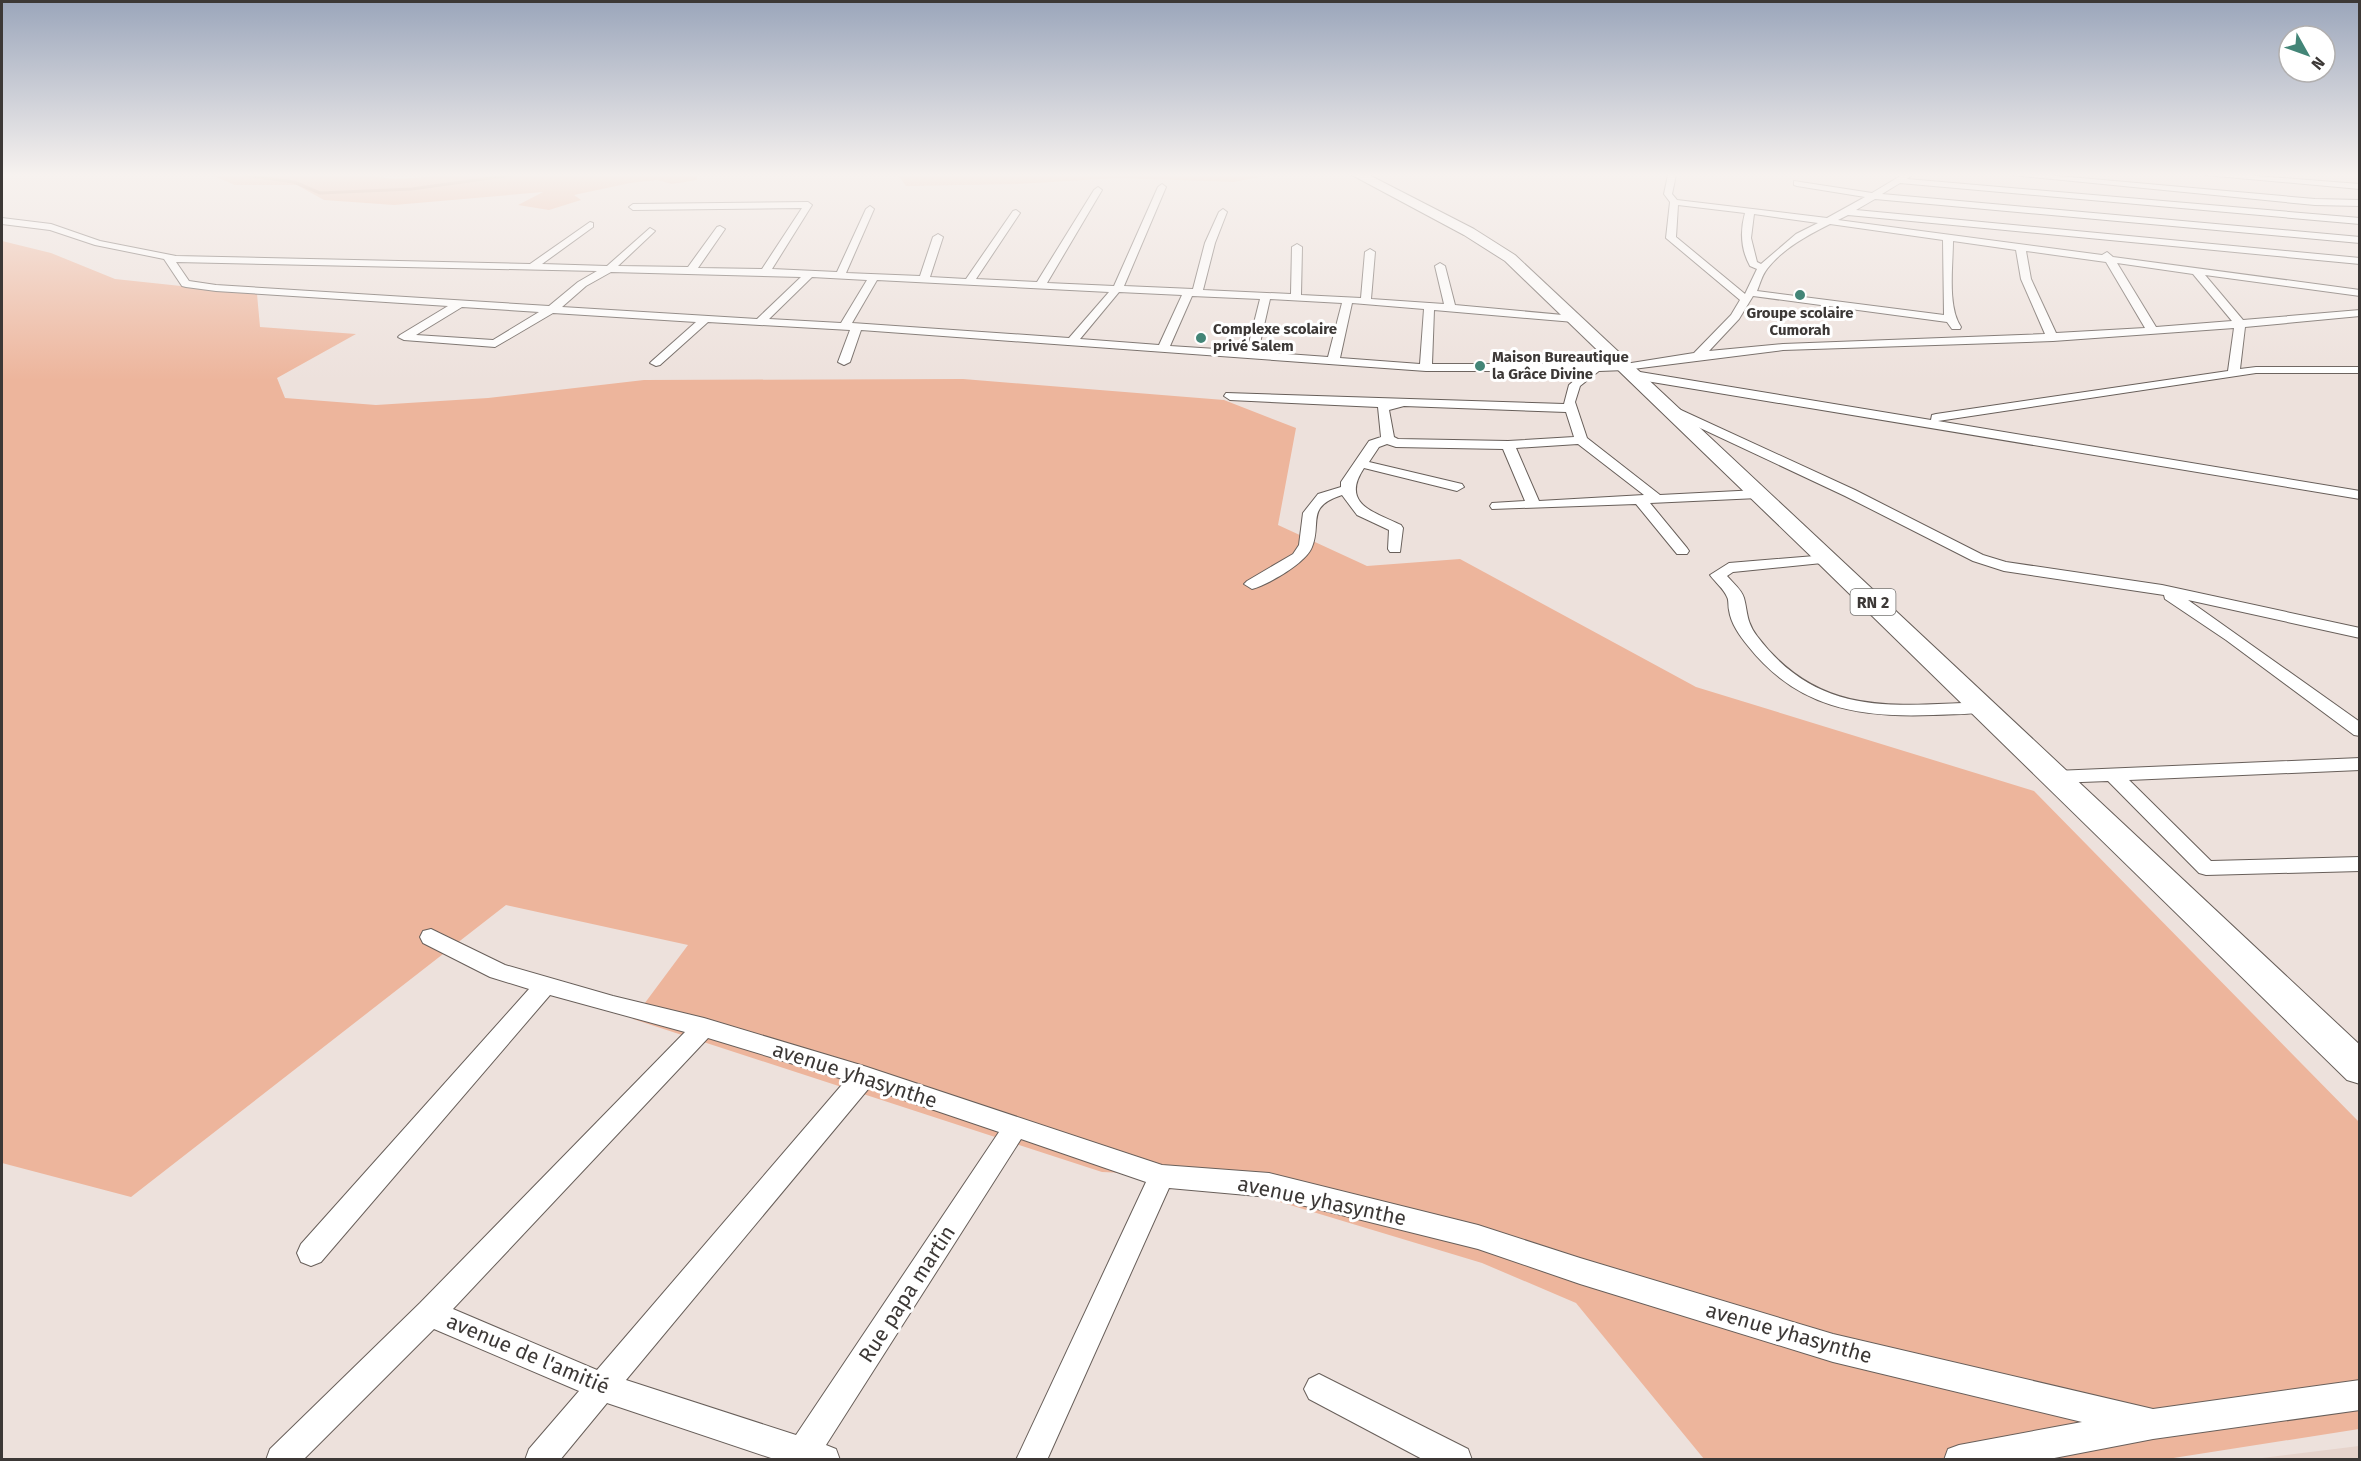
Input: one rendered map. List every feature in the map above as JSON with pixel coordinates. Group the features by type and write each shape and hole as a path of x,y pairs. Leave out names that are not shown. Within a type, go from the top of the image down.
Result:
{"highway":[{"name":"RN 2","path":"1486,243 1527,274 1669,408 2360,1068"}],"street":[{"path":"99,243 168,258 765,272 1366,301 1574,319"},
{"path":"533,266 565,243"},
{"path":"462,302 404,337 492,344 553,308 582,284 610,268 637,243"},
{"path":"691,270 710,243"},
{"path":"765,272 783,243"},
{"path":"840,276 855,243"},
{"path":"924,280 936,243"},
{"path":"969,282 995,243"},
{"path":"1040,286 1066,243"},
{"path":"1074,342 1117,290 1137,243"},
{"path":"1164,348 1192,293 1210,243"},
{"path":"1678,243 1748,297 1950,319"},
{"path":"1748,243 1753,264 1762,268"},
{"path":"1698,356 1735,317 1762,268 1791,243"},
{"path":"1948,243 1950,319 1969,340"},
{"path":"1985,243 2360,293"},
{"path":"2102,243 2109,260 2152,330"},
{"path":"2171,243 2160,250 2172,269"},
{"path":"2173,243 2360,261"},
{"path":"2307,243 2318,257"},
{"path":"1296,297 1297,247"},
{"path":"2020,248 2026,279 2053,338"},
{"path":"1366,301 1370,252"},
{"path":"168,258 186,284 216,288 761,321 1426,368 1629,371 2360,495"},
{"path":"1440,266 1450,307"},
{"path":"2198,273 2240,324 2234,372"},
{"path":"761,321 809,275"},
{"path":"844,362 850,327 873,279"},
{"path":"1252,354 1266,296"},
{"path":"1334,362 1348,300"},
{"path":"1426,368 1429,305"},
{"path":"1629,371 1698,356 1783,347 1845,347 2053,338 2360,313"},
{"path":"656,363 705,319"},
{"path":"1594,369 1575,385 1570,394 1569,408 1581,440 1658,500"},
{"path":"1913,420 2234,372 2273,369 2360,370"},
{"path":"1230,396 1391,404 1404,402 1569,408"},
{"path":"1388,439 1383,409 1391,404"},
{"path":"1669,408 1850,493 1978,558 2004,566 2162,590 2360,633"},
{"path":"1395,549 1396,528 1362,512 1348,494 1348,482 1374,444 1388,439 1405,444 1508,445 1581,440"},
{"path":"1508,445 1534,505"},
{"path":"1362,464 1457,487"},
{"path":"1252,584 1299,557 1306,545 1308,516 1323,497 1348,489"},
{"path":"1497,506 1758,494"},
{"path":"1641,501 1682,551"},
{"path":"1827,559 1729,568 1718,575 1736,597 1735,609 1748,637 1770,663 1815,696 1843,706 1876,711 1982,707"},
{"path":"2162,590 2232,637 2360,731"},
{"path":"2055,777 2360,764"},
{"path":"2111,773 2206,868 2360,864"},
{"name":"avenue yhasynthe","path":"431,938 498,970 613,1005 704,1027 864,1076 1162,1176 1269,1185 1478,1237 1580,1271 1833,1348 2153,1424"},
{"path":"311,1253 546,985"},
{"path":"430,1313 704,1027"},
{"path":"540,1460 864,1076"},
{"name":"Rue papa martin","path":"809,1457 1015,1128"},
{"path":"1032,1460 1162,1176"},
{"name":"avenue de l'amitié","path":"281,1460 430,1313 603,1387 809,1457"},
{"path":"1319,1389 1458,1460"},
{"path":"1959,1460 2153,1424 2360,1395"}],"shaded area":[{"path":"2,243 11,243 51,253 115,279 257,294 260,327 356,334 277,378 285,398 376,405 488,398 644,380 963,379 1224,400 1296,428 1278,525 1367,566 1460,559 1696,687 2034,791 2359,1122 2359,1429 2167,1459 1704,1459 1576,1303 1482,1263 1194,1176 1102,1172 633,1019 688,945 506,905 131,1197 2,1163"},
{"path":"2359,1446 2359,1459 2254,1459"}],"place":[{"name":"Groupe scolaire Cumorah","path":"1800,295"},
{"name":"Complexe scolaire privé Salem","path":"1201,338"},
{"name":"Maison Bureautique la Grâce Divine","path":"1480,366"}]}
